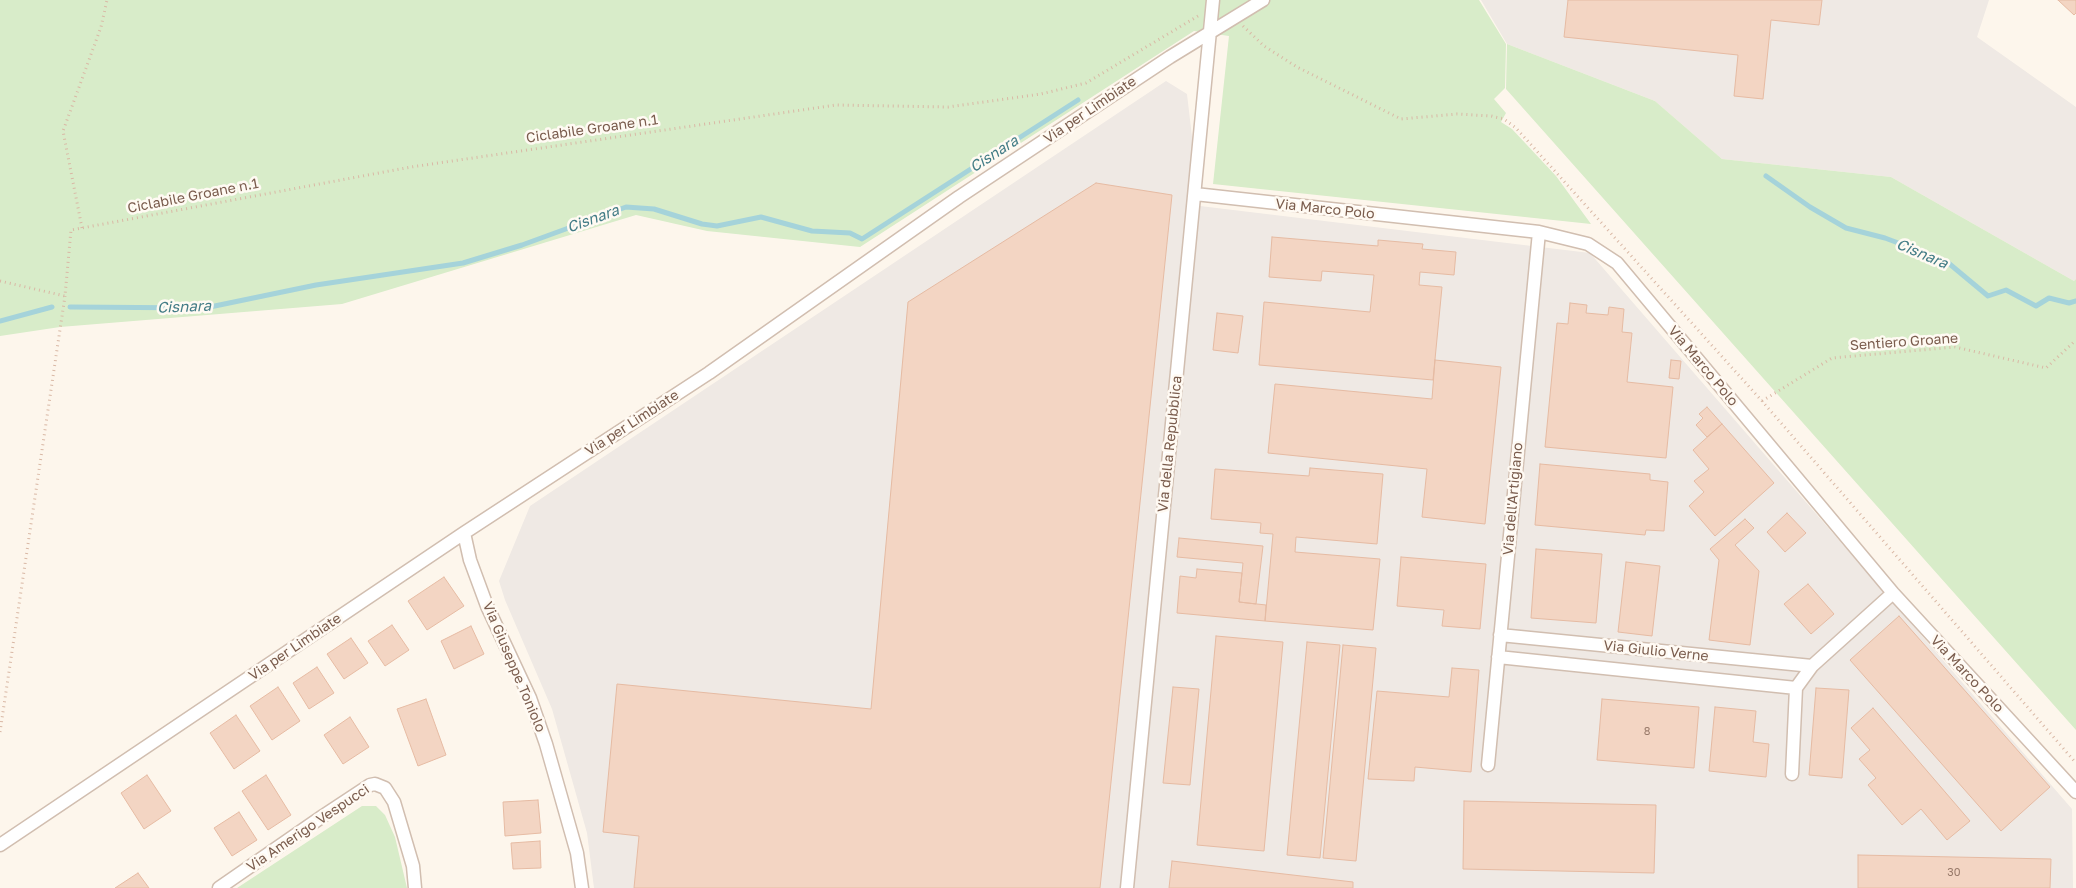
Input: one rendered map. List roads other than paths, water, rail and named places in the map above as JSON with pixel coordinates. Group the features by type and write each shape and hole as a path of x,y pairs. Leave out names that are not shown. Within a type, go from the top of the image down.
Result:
{"street":[{"name":"Via per Limbiate","path":"0,845 464,533 710,372 959,197 1170,57 1263,0"},
{"name":"Via della Repubblica","path":"1127,888 1213,4"},
{"name":"Via Marco Polo","path":"1195,194 1539,232 1588,244 1617,263 1892,593 2076,792"},
{"name":"Via dell'Artigiano","path":"1488,765 1539,232"},
{"name":"Via Giuseppe Toniolo","path":"464,533 470,560 481,589 530,698 546,744 578,853 582,888"},
{"path":"1792,774 1796,688 1812,666 1892,593"},
{"name":"Via Giulio Verne","path":"1500,636 1812,666"},
{"name":"Via Giulio Verne","path":"1498,657 1796,688"},
{"name":"Via Amerigo Vespucci","path":"219,888 370,785 375,784 385,788 394,802 413,866 415,888"}],"waterway":[{"name":"Cisnara","path":"70,307 205,308 316,285 463,263 522,245 626,207 654,209 702,224 717,226 761,217 812,231 850,233 862,239 1078,100"},
{"name":"Cisnara","path":"1766,176 1810,207 1846,228 1885,238 1946,261 1988,296 2006,290 2036,306 2049,298 2069,303 2076,301"},
{"name":"Cisnara","path":"0,321 52,307"}]}
